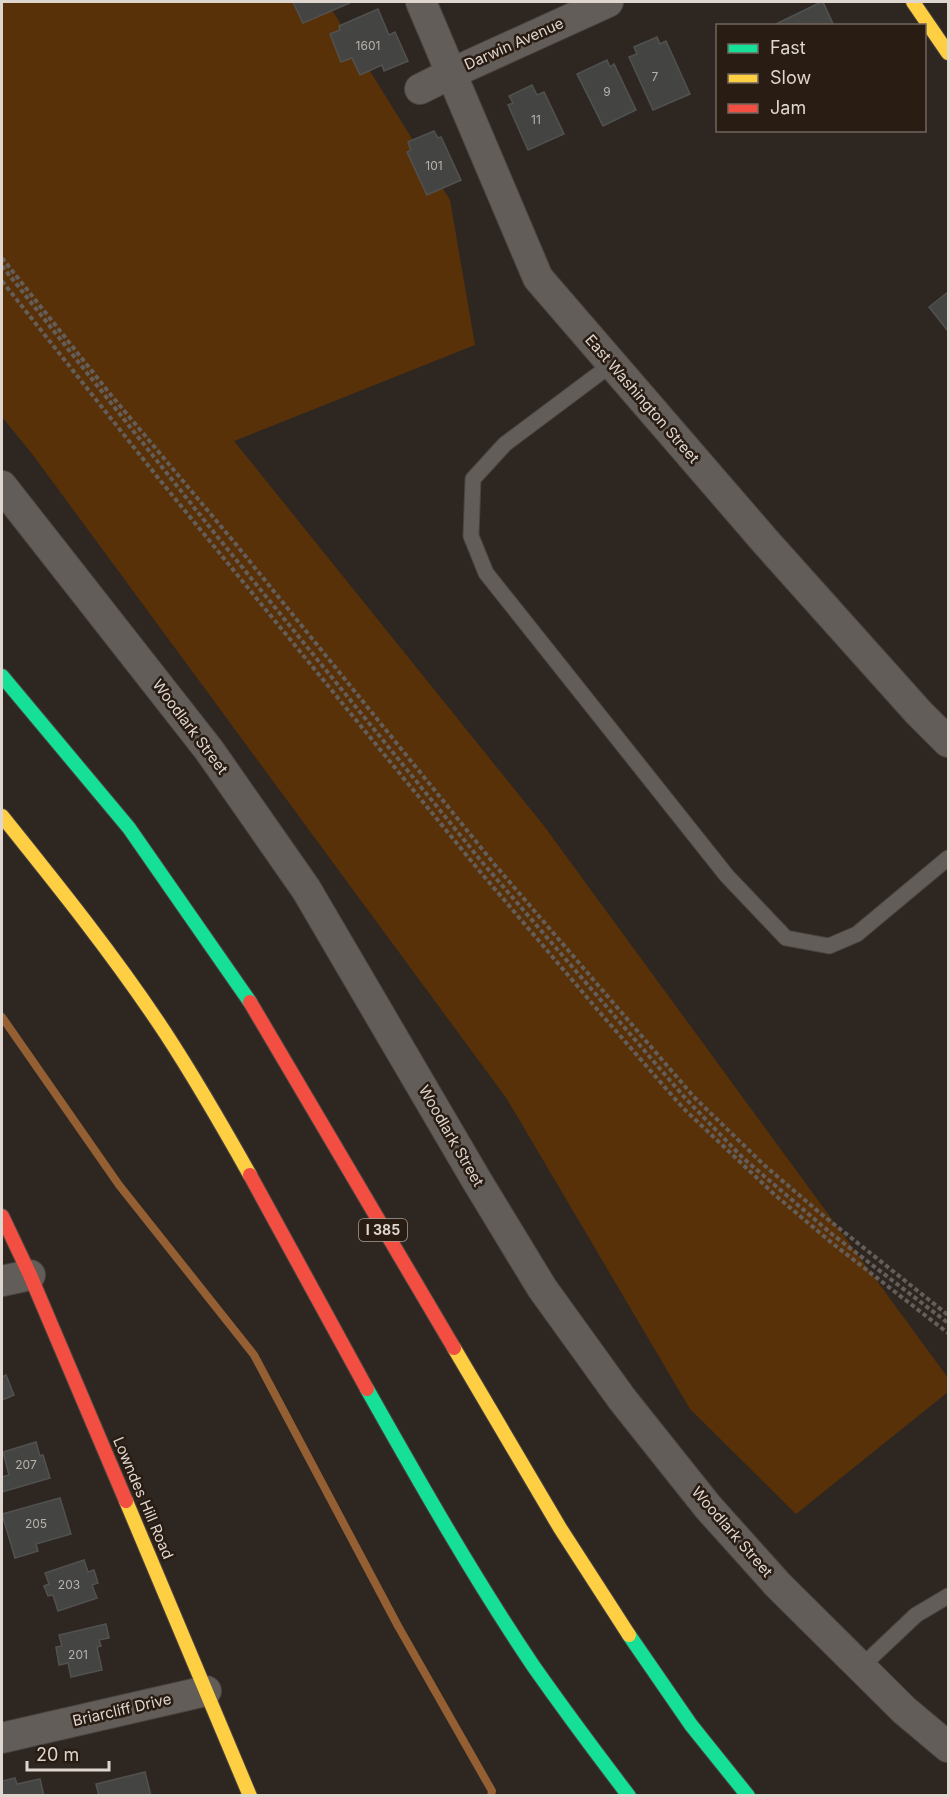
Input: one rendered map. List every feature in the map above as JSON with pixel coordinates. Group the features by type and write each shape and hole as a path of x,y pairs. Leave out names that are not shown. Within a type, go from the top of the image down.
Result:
{"main road":[{"path":"914,2 948,53"},
{"name":"I 385","path":"2,676 129,828 250,1002 560,1528 636,1647 692,1725 748,1796"},
{"path":"2,816 74,905 185,1064 236,1151 412,1469 471,1568 534,1666 629,1796"},
{"name":"Lowndes Hill Road","path":"2,1216 30,1275 250,1796"}],"street":[{"name":"East Washington Street","path":"421,2 538,278 765,541 919,713 948,742"},
{"name":"Darwin Avenue","path":"420,89 609,2"},
{"name":"Woodlark Street","path":"2,486 209,750 306,889 542,1288 622,1399 708,1507 762,1567 904,1710 948,1747"},
{"path":"2,1281 30,1275"},
{"name":"Briarcliff Drive","path":"2,1738 207,1691"}],"lane":[{"path":"612,364 505,444 473,479 471,536 486,573 726,876 786,938 829,946 857,934 948,858"},
{"path":"861,1667 916,1615 948,1596"}],"path":[{"path":"2,258 502,874 687,1090 764,1165 820,1213 948,1315"},
{"path":"2,266 223,544 474,853 686,1099 743,1158 833,1235 948,1323"},
{"path":"2,281 195,524 477,868 683,1108 783,1202 948,1333"}],"shaded area":[{"path":"2,2 327,2 450,200 475,345 234,441 544,826 948,1378 948,1392 796,1514 690,1409 507,1099 33,455 2,417"}],"building":[{"path":"293,2 352,2 303,23"},
{"path":"823,2 833,24 776,24"},
{"path":"378,9 389,35 395,32 408,61 384,71 382,65 360,75 352,58 341,62 330,34 340,30 339,26"},
{"path":"657,37 660,44 666,41 690,94 653,110 629,57 637,54 634,47"},
{"path":"607,60 610,67 614,64 636,110 603,126 577,74"},
{"path":"532,85 537,95 544,92 564,134 528,150 508,105 513,103 509,96"},
{"path":"434,131 438,138 441,137 461,180 427,195 407,152 411,150 408,142"},
{"path":"948,292 948,331 929,307"},
{"path":"6,1375 14,1395 2,1400 2,1377"},
{"path":"36,1442 40,1456 43,1455 50,1478 2,1492 2,1477 9,1475 3,1452"},
{"path":"60,1498 71,1534 36,1544 38,1551 15,1558 2,1514"},
{"path":"84,1560 88,1572 94,1570 98,1583 92,1585 97,1598 58,1611 53,1595 48,1596 44,1586 49,1584 45,1573"},
{"path":"106,1624 109,1638 99,1640 101,1646 97,1647 102,1670 71,1677 68,1663 59,1665 56,1647 62,1646 59,1635"},
{"path":"145,1772 151,1796 99,1796 96,1784"},
{"path":"15,1778 17,1784 40,1779 44,1796 2,1796 2,1781"}],"waterway":[{"path":"2,1017 119,1185 254,1355 398,1626 492,1791 491,1796"}],"traffic: fast":[{"path":"2,676 129,828 250,1002"},
{"path":"367,1389 490,1599 557,1700 629,1796"},
{"path":"629,1635 691,1725 748,1796"}],"traffic: slow":[{"path":"913,2 948,53"},
{"path":"2,816 87,923 147,1006 199,1086 250,1175"},
{"path":"454,1348 560,1528 629,1635"},
{"path":"126,1501 250,1796"}],"traffic: jam":[{"path":"250,1002 454,1348"},
{"path":"250,1175 367,1389"},
{"path":"2,1216 30,1275 126,1501"}]}
